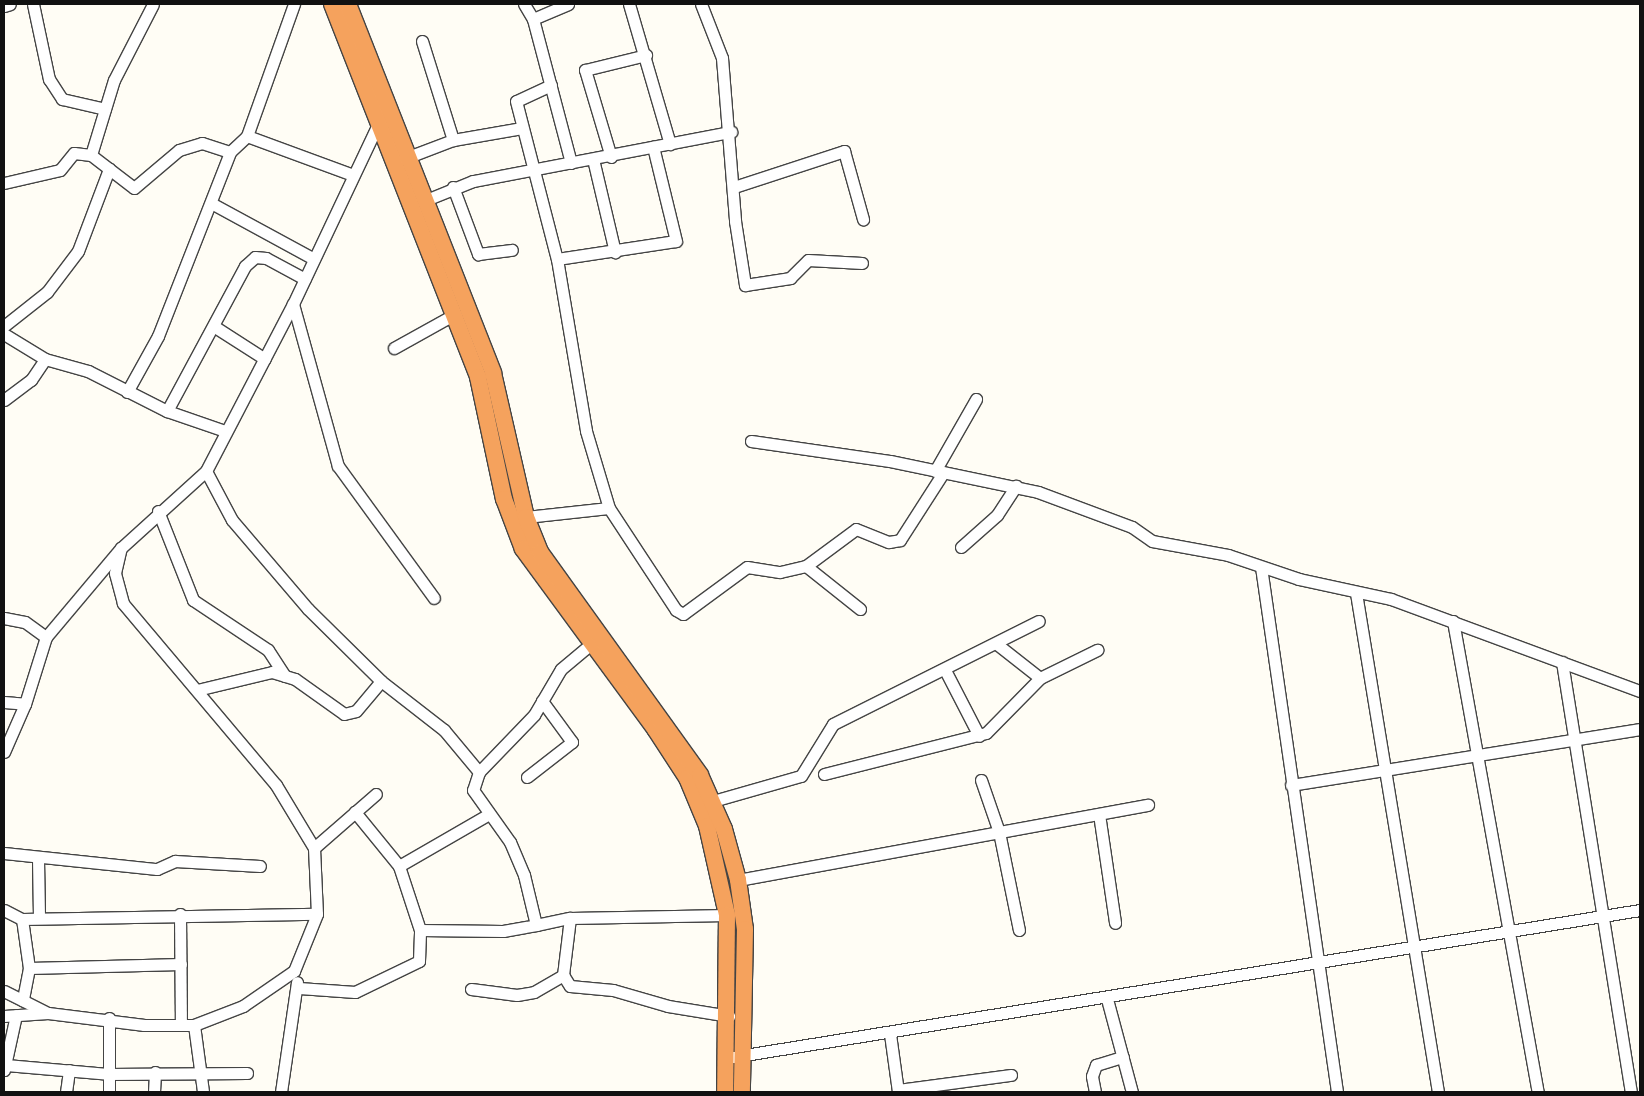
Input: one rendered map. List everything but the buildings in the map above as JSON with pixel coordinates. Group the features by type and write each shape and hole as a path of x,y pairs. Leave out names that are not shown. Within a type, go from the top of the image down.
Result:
{"highway":[{"path":"332,4 378,124 426,200 494,373 526,517 562,587 713,801 738,880 746,970 742,1092"},
{"path":"348,4 400,159 478,377 504,499 524,549 591,644 660,726 698,801 715,854 727,915 729,1016 725,1092"}],"street":[{"path":"4,6 10,4"},
{"path":"33,4 49,79 62,99 105,109"},
{"path":"91,155 105,109 128,48 153,4"},
{"path":"127,392 158,336 230,152 247,136 294,4"},
{"path":"524,4 533,19 571,163"},
{"path":"533,19 568,4"},
{"path":"629,4 646,55 670,144"},
{"path":"701,4 722,58 745,285 790,278 808,260 862,263"},
{"path":"422,41 454,140"},
{"path":"611,157 585,70 646,55"},
{"path":"551,85 516,101 557,259 586,431 609,508 683,614 747,567 780,572 806,566 856,528 889,542 900,540 939,472 976,399"},
{"path":"4,752 26,704 46,637 121,548 158,511 206,471 225,431 293,304 378,124"},
{"path":"400,159 454,140 522,128"},
{"path":"426,200 454,187 731,132"},
{"path":"247,136 353,175"},
{"path":"4,183 60,170 74,153 91,155 134,188 179,150 202,143 230,152"},
{"path":"557,259 615,252 676,241 653,146"},
{"path":"734,187 844,151 863,219"},
{"path":"593,159 615,252"},
{"path":"4,326 47,292 78,251 109,169"},
{"path":"454,187 478,254 512,250"},
{"path":"211,203 314,258"},
{"path":"167,411 215,326 228,294 255,257 305,279"},
{"path":"293,304 338,466 434,598"},
{"path":"394,348 455,314"},
{"path":"215,326 265,359"},
{"path":"4,334 46,359 88,371 167,411 225,431"},
{"path":"4,400 32,380 46,359"},
{"path":"751,441 1016,486 1132,527 1152,541 1228,555 1261,567 1356,593 1391,599 1640,691"},
{"path":"206,471 232,520 308,609 380,681 444,730 479,772"},
{"path":"961,547 997,515 1016,486"},
{"path":"526,517 609,508"},
{"path":"158,511 193,600 268,650 285,676"},
{"path":"4,1016 48,1013 110,1018 144,1025 194,1025 243,1006 294,971 317,914 314,848 276,785 123,603 115,573 121,548"},
{"path":"806,566 860,608"},
{"path":"1261,567 1291,785 1337,1092"},
{"path":"1356,593 1438,1092"},
{"path":"4,618 25,622 46,637"},
{"path":"713,801 801,776 833,724 998,645 1039,621"},
{"path":"1453,621 1538,1092"},
{"path":"536,925 524,875 510,842 473,790 479,772 522,729 542,701 561,669 591,644"},
{"path":"998,645 1040,678"},
{"path":"824,774 980,736 992,729 1040,678 1097,650"},
{"path":"1562,662 1606,916 1631,1092"},
{"path":"945,670 980,736"},
{"path":"197,690 272,672 285,676 344,714 356,711 380,681"},
{"path":"527,777 572,742 542,701"},
{"path":"4,702 26,704"},
{"path":"1291,785 1478,758 1640,729"},
{"path":"981,780 999,832 1019,930"},
{"path":"314,848 376,794"},
{"path":"738,880 1148,804"},
{"path":"299,988 332,993 365,989 385,974 419,961 420,930 399,866 355,812"},
{"path":"399,866 490,814"},
{"path":"1099,814 1115,924"},
{"path":"4,853 38,859 158,869 175,861 260,866"},
{"path":"38,859 39,918"},
{"path":"4,910 22,919 180,914 317,914"},
{"path":"726,1058 890,1034 1640,910"},
{"path":"180,914 181,1025"},
{"path":"420,930 503,931 570,918 727,915"},
{"path":"570,918 563,975 570,986 613,990 668,1006 729,1016"},
{"path":"22,919 29,968 22,1000"},
{"path":"29,968 181,964"},
{"path":"281,1092 281,1069 299,988 294,971"},
{"path":"471,989 517,995 534,992 563,975"},
{"path":"4,991 48,1013"},
{"path":"1107,998 1132,1092"},
{"path":"16,1015 5,1068 68,1070 108,1074 155,1072 247,1073"},
{"path":"109,1092 110,1018"},
{"path":"194,1025 202,1073 203,1092"},
{"path":"890,1034 898,1091 1011,1075"},
{"path":"1095,1092 1092,1076 1096,1065 1123,1057"},
{"path":"66,1092 68,1070"},
{"path":"154,1092 155,1072"}]}
